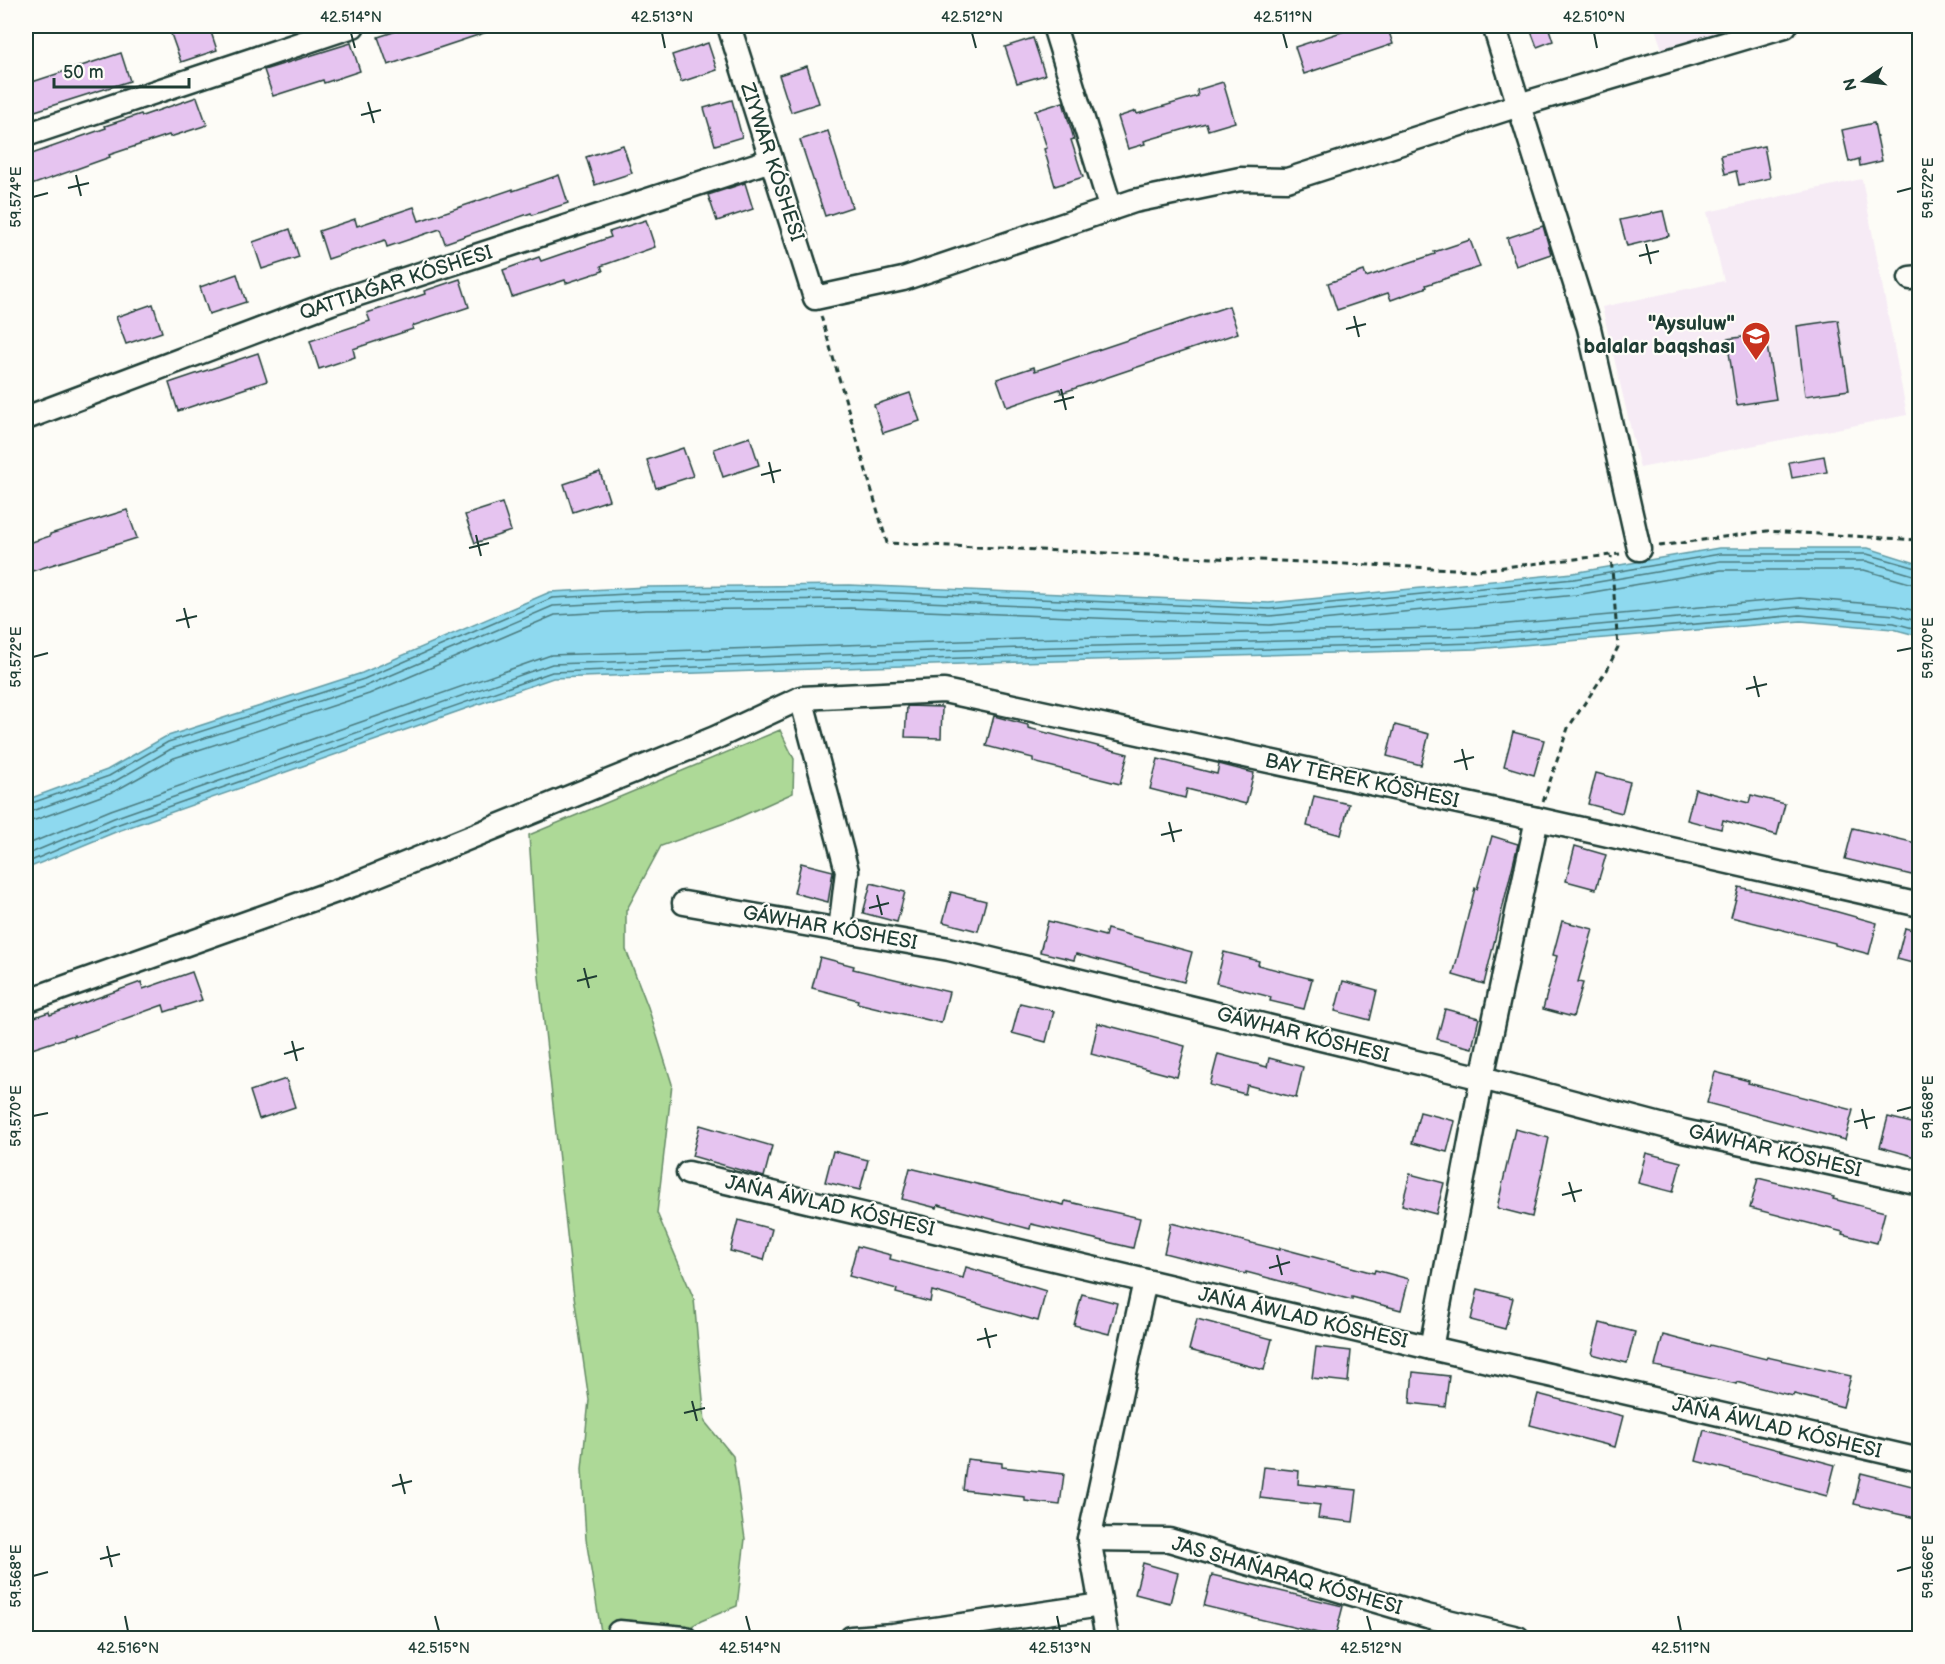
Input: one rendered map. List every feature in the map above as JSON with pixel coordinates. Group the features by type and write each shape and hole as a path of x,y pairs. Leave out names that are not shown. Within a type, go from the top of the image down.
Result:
{"street":[{"path":"26,135 353,26"},
{"name":"ZIYWAR KÓSHESI","path":"729,26 815,298"},
{"path":"1054,26 1111,209"},
{"path":"1494,26 1589,328 1639,549"},
{"path":"815,298 903,279 1134,201 1240,179 1287,180 1519,105 1785,26"},
{"path":"26,418 331,303 771,160"},
{"name":"BAY TEREK KÓSHESI","path":"801,698 944,692 1537,819 1920,906"},
{"path":"26,1001 353,885 715,738 801,698 847,871 840,930"},
{"path":"1431,1348 1482,1078 1537,819"},
{"name":"GÁWHAR KÓSHESI","path":"684,903 949,949 1482,1078 1683,1131 1920,1184"},
{"name":"JAŃA ÁWLAD KÓSHESI","path":"688,1173 1431,1348 1920,1460"},
{"path":"1107,1638 1089,1539 1145,1281"},
{"name":"JAS SHAŃARAQ KÓSHESI","path":"1089,1539 1169,1540 1427,1616 1518,1638"},
{"path":"851,1638 893,1635 1101,1605"},
{"path":"619,1632 685,1638"}],"path":[{"path":"815,298 887,543 1477,570 1611,556 1639,549 1767,531 1920,540"},
{"path":"1537,819 1568,728 1607,670 1618,647 1611,556"}],"shaded area":[{"path":"1654,26 1736,26 1662,49"},
{"name":"\"Aysuluw\" balalar baqshası","path":"1862,179 1907,415 1640,468 1602,307 1724,281 1707,212"}],"green space":[{"path":"780,730 794,759 793,793 733,820 661,846 626,911 626,950 648,1007 672,1084 657,1213 694,1299 705,1422 733,1456 745,1539 737,1606 701,1621 670,1638 602,1638 586,1539 582,1469 589,1400 573,1289 537,958 529,835"}],"water":[{"path":"1719,548 1868,548 1919,564 1919,636 1893,629 1801,621 1476,649 553,678 118,831 26,869 26,800 107,770 165,737 362,673 550,592 646,587 850,585 1269,603 1573,573"}],"building":[{"path":"198,26 209,26 217,50 181,62 171,34"},
{"path":"412,26 498,26 499,28 388,65 378,37"},
{"path":"1360,26 1387,26 1393,44 1304,74 1295,47"},
{"path":"1529,26 1548,26 1553,41 1537,47"},
{"path":"1033,38 1045,75 1017,83 1005,47"},
{"path":"351,43 360,71 273,96 264,70"},
{"path":"708,43 717,70 681,82 672,55"},
{"path":"121,53 130,81 35,111 26,84"},
{"path":"807,66 819,103 791,112 779,75"},
{"path":"1223,82 1235,122 1208,130 1206,123 1144,141 1145,144 1128,149 1118,117 1136,111 1137,114 1198,96 1197,90"},
{"path":"197,97 207,125 109,155 110,157 26,187 26,156 106,128 105,126"},
{"path":"732,100 742,137 715,145 704,108"},
{"path":"1063,102 1074,139 1071,140 1083,177 1055,186 1044,149 1047,148 1035,111"},
{"path":"1874,123 1882,161 1860,166 1859,159 1849,162 1842,130"},
{"path":"828,131 852,207 825,216 800,140"},
{"path":"623,145 632,173 595,185 586,157"},
{"path":"1764,146 1770,178 1739,185 1736,171 1725,174 1721,155"},
{"path":"559,175 568,203 532,215 531,213 445,243 440,229 387,247 385,240 328,259 319,231 355,219 357,226 414,207 419,221"},
{"path":"745,183 753,209 717,221 708,195"},
{"path":"1663,211 1669,236 1627,246 1620,220"},
{"path":"646,220 655,247 601,266 603,271 512,297 503,270 539,257 541,261 611,237 609,232"},
{"path":"1543,226 1551,254 1516,266 1507,238"},
{"path":"290,229 299,257 262,269 253,242"},
{"path":"1470,240 1480,267 1426,285 1427,287 1391,300 1388,293 1337,310 1328,283 1364,271 1366,277"},
{"path":"237,274 246,302 209,314 200,287"},
{"path":"460,279 469,307 353,349 355,357 319,369 310,341 370,321 367,313 425,294 424,291"},
{"path":"153,304 162,332 126,344 116,317"},
{"path":"1229,306 1238,333 1061,393 1060,389 1007,407 997,379 1034,367 1035,371"},
{"path":"1838,320 1849,390 1805,396 1797,326"},
{"path":"1765,334 1776,399 1737,405 1727,339"},
{"path":"258,353 267,381 178,411 169,383"},
{"path":"910,393 920,421 883,433 874,405"},
{"path":"750,437 759,465 723,477 714,449"},
{"path":"683,448 693,476 656,488 647,460"},
{"path":"1824,456 1827,472 1792,478 1789,462"},
{"path":"600,472 609,500 573,512 564,484"},
{"path":"502,503 511,531 475,543 465,515"},
{"path":"127,510 137,538 26,573 26,544 50,536 50,534"},
{"path":"907,706 942,707 941,738 905,737"},
{"path":"994,716 1028,725 1028,728 1128,754 1120,784 1033,762 1033,758 986,746"},
{"path":"1395,725 1429,734 1421,765 1387,756"},
{"path":"1513,732 1544,740 1534,775 1504,766"},
{"path":"1158,759 1217,774 1219,764 1254,773 1246,804 1187,789 1185,798 1150,789"},
{"path":"1596,773 1630,782 1622,813 1588,804"},
{"path":"1695,789 1749,803 1751,795 1785,804 1777,835 1723,820 1721,829 1687,820"},
{"path":"1314,796 1349,804 1341,835 1307,826"},
{"path":"1853,828 1920,844 1920,877 1845,859"},
{"path":"1492,836 1518,844 1484,984 1453,975 1475,888 1477,889"},
{"path":"1575,846 1606,855 1596,889 1566,881"},
{"path":"801,863 833,871 828,902 794,893"},
{"path":"871,883 905,892 897,922 863,913"},
{"path":"1739,887 1877,923 1869,954 1835,945 1835,943 1731,917"},
{"path":"951,892 986,901 978,931 943,922"},
{"path":"1048,921 1105,936 1107,929 1192,952 1184,982 1076,954 1074,960 1040,952"},
{"path":"1562,921 1593,929 1578,982 1583,983 1573,1017 1543,1009 1557,956 1553,955"},
{"path":"1905,928 1920,932 1920,965 1897,959"},
{"path":"1224,952 1259,961 1258,965 1312,979 1304,1009 1270,1001 1271,997 1216,983"},
{"path":"820,957 854,966 853,969 949,992 941,1023 857,1003 858,1000 812,988"},
{"path":"192,972 202,1000 165,1012 163,1005 74,1037 74,1035 26,1051 26,1020 49,1012 50,1015 141,982 143,989"},
{"path":"1343,981 1377,990 1370,1020 1335,1011"},
{"path":"1020,1003 1054,1011 1046,1042 1012,1033"},
{"path":"1445,1009 1479,1018 1472,1048 1437,1039"},
{"path":"1098,1023 1185,1046 1177,1077 1091,1054"},
{"path":"1218,1054 1267,1067 1269,1058 1303,1067 1296,1098 1247,1085 1245,1094 1210,1085"},
{"path":"1715,1072 1749,1081 1748,1083 1853,1110 1845,1140 1707,1103"},
{"path":"286,1079 295,1107 259,1119 250,1091"},
{"path":"1420,1112 1455,1121 1447,1152 1412,1143"},
{"path":"1888,1117 1920,1125 1920,1158 1880,1147"},
{"path":"700,1125 772,1146 764,1177 692,1156"},
{"path":"1515,1129 1549,1138 1532,1217 1497,1208"},
{"path":"833,1151 868,1160 860,1190 825,1182"},
{"path":"1646,1153 1681,1162 1673,1192 1638,1183"},
{"path":"910,1168 1064,1205 1065,1201 1140,1218 1133,1248 1031,1224 1030,1229 938,1205 937,1208 902,1199"},
{"path":"1410,1174 1444,1183 1436,1214 1402,1205"},
{"path":"1758,1178 1885,1212 1877,1243 1750,1208"},
{"path":"738,1220 772,1229 764,1260 730,1251"},
{"path":"1171,1223 1374,1273 1375,1270 1409,1279 1401,1310 1164,1253"},
{"path":"857,1246 891,1255 890,1259 963,1278 966,1267 1046,1291 1038,1321 932,1291 930,1302 896,1293 897,1289 849,1276"},
{"path":"1478,1289 1513,1298 1505,1329 1471,1320"},
{"path":"1082,1294 1117,1303 1109,1334 1074,1325"},
{"path":"1197,1319 1272,1339 1264,1370 1189,1350"},
{"path":"1600,1323 1635,1332 1627,1363 1592,1354"},
{"path":"1663,1335 1709,1347 1710,1345 1851,1376 1843,1407 1794,1394 1793,1396 1655,1366"},
{"path":"1316,1347 1351,1351 1348,1382 1312,1378"},
{"path":"1413,1372 1449,1376 1445,1407 1410,1403"},
{"path":"1538,1394 1623,1416 1615,1447 1530,1425"},
{"path":"1704,1430 1835,1465 1827,1496 1696,1461"},
{"path":"967,1459 1002,1463 1002,1467 1064,1474 1060,1505 1025,1501 1025,1497 963,1490"},
{"path":"1264,1467 1299,1471 1298,1484 1357,1490 1353,1522 1318,1518 1320,1505 1260,1498"},
{"path":"1861,1473 1920,1488 1920,1519 1854,1504"},
{"path":"1143,1563 1178,1573 1170,1603 1135,1594"},
{"path":"1212,1575 1343,1606 1335,1637 1204,1606"}],"place":[{"name":"\"Aysuluw\" balalar baqshası","path":"1756,362"}]}
